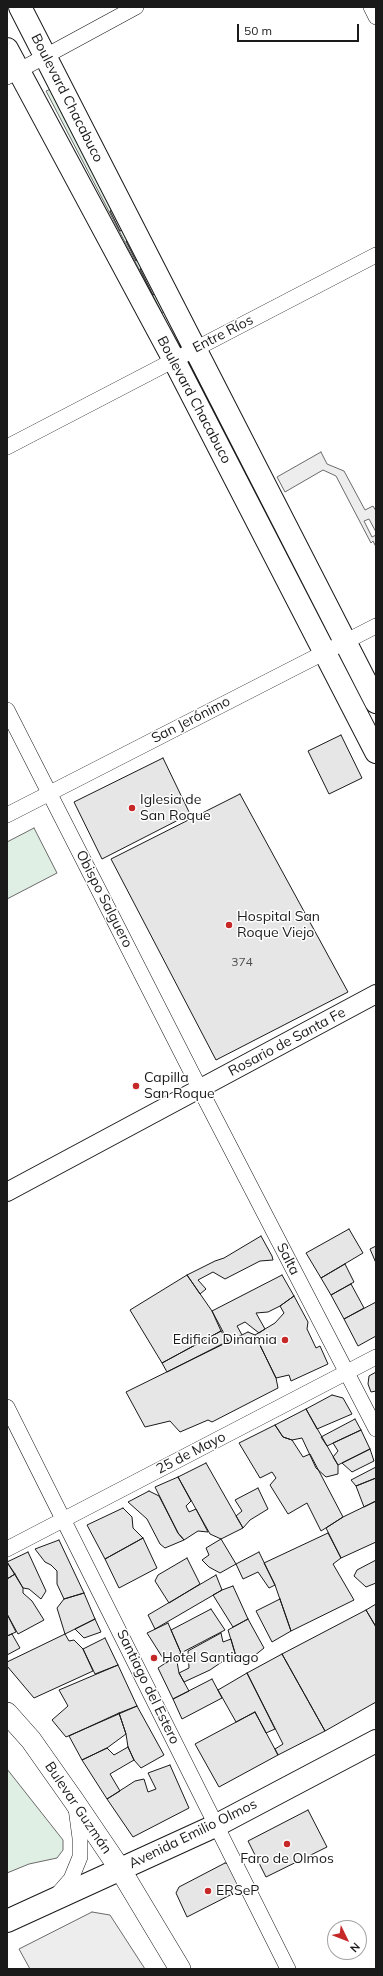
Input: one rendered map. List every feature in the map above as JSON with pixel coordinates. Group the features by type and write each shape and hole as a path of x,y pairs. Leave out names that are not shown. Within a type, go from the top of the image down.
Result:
{"main road":[{"name":"Boulevard Chacabuco","path":"20,7 376,702"},
{"name":"Boulevard Chacabuco","path":"7,50 13,74 174,360 326,652 376,752"},
{"name":"Bulevar Guzmán","path":"7,1713 31,1740 120,1869 180,1969"},
{"name":"Avenida Emilio Olmos","path":"7,1922 217,1825 376,1741"}],"street":[{"path":"13,74 136,7"},
{"path":"371,7 376,18"},
{"name":"Entre Ríos","path":"7,448 376,255"},
{"name":"San Jerónimo","path":"7,815 49,792 376,626"},
{"name":"Obispo Salguero","path":"7,710 200,1089"},
{"name":"Rosario de Santa Fe","path":"7,1192 376,994"},
{"name":"Salta","path":"200,1089 376,1429"},
{"name":"25 de Mayo","path":"7,1549 376,1357"},
{"name":"Santiago del Estero","path":"7,1407 288,1969"},
{"path":"52,1901 72,1879 80,1857 80,1838 74,1801"}],"green space":[{"path":"51,89 167,310 162,313 46,91"},
{"path":"201,378 317,599 312,602 195,380"},
{"path":"34,828 57,873 7,899 7,842"},
{"path":"7,1769 63,1840 63,1850 57,1858 29,1864 7,1873"}],"shaded area":[{"path":"321,452 327,464 344,471 365,510 373,506 376,511 376,532 369,519 364,521 372,537 376,535 376,547 373,541 371,543 336,476 323,470 285,492 277,477"},
{"path":"92,1912 110,1915 145,1969 30,1969 19,1949"}],"building":[{"path":"115,209 125,229 120,231 110,211"},
{"path":"131,238 141,258 136,261 126,241"},
{"path":"145,267 158,292 153,295 140,269"},
{"path":"341,735 362,778 329,794 308,751"},
{"name":"Iglesia de San Roque","path":"163,758 190,814 102,859 74,802"},
{"name":"Hospital San Roque Viejo","path":"240,794 348,992 216,1060 111,859"},
{"path":"349,1229 363,1253 321,1278 306,1253"},
{"path":"261,1236 273,1260 260,1261 225,1279 213,1272 198,1280 206,1289 200,1294 187,1275 224,1258"},
{"path":"376,1246 376,1263 370,1249"},
{"path":"345,1264 354,1282 331,1295 321,1278"},
{"path":"187,1275 212,1311 221,1331 162,1363 130,1310"},
{"path":"282,1275 294,1296 268,1312 256,1313 265,1329 259,1333 245,1322 237,1326 242,1335 228,1341 212,1311"},
{"path":"351,1284 364,1308 344,1319 331,1295"},
{"name":"Edificio Dinamia","path":"294,1296 308,1322 307,1329 316,1348 320,1346 328,1364 291,1381 289,1375 276,1378 255,1335 275,1323 284,1313 280,1306"},
{"path":"376,1302 376,1336 358,1346 344,1319"},
{"path":"221,1331 228,1341 167,1372 162,1363"},
{"path":"248,1332 255,1335 276,1378 278,1388 212,1422 208,1420 180,1432 170,1421 145,1427 126,1392"},
{"path":"376,1372 376,1391 371,1392 368,1384 369,1376"},
{"path":"332,1395 343,1398 352,1414 317,1429 306,1409"},
{"path":"306,1409 338,1465 338,1474 326,1477 316,1468 302,1438 292,1440 283,1437 275,1425"},
{"path":"355,1419 361,1430 327,1446 321,1437"},
{"path":"275,1425 283,1437 292,1440 303,1457 310,1454 343,1517 321,1531 307,1503 288,1514 270,1485 276,1478 272,1472 260,1478 239,1443"},
{"path":"361,1430 370,1449 338,1465 333,1457 338,1451 333,1443"},
{"path":"370,1449 374,1461 352,1472 342,1463"},
{"path":"206,1463 243,1528 221,1539 210,1534 178,1477"},
{"path":"376,1467 376,1478 356,1486 351,1480"},
{"path":"178,1477 191,1501 186,1506 189,1512 196,1509 208,1532 198,1531 184,1540 178,1533 155,1487"},
{"path":"376,1478 376,1501 364,1507 356,1486"},
{"path":"258,1488 268,1509 250,1520 243,1528 236,1516 242,1511 235,1500"},
{"path":"149,1491 159,1496 178,1533 184,1540 165,1548 160,1544 147,1519 128,1502"},
{"path":"376,1501 376,1542 341,1558 326,1528 343,1517"},
{"path":"123,1508 132,1517 133,1528 143,1538 105,1559 87,1525"},
{"path":"328,1533 341,1558 333,1564 354,1600 291,1631 275,1585 264,1563"},
{"path":"143,1538 157,1568 119,1588 105,1559"},
{"path":"221,1539 236,1564 220,1573 209,1567 202,1560 209,1555 206,1548"},
{"path":"59,1540 84,1593 64,1599 57,1584 57,1571 45,1562 35,1549"},
{"path":"28,1552 46,1591 41,1599 29,1589 23,1588 7,1562"},
{"path":"259,1552 275,1585 269,1588 258,1572 243,1579 236,1564"},
{"path":"187,1558 200,1584 169,1603 155,1581 158,1575"},
{"path":"376,1560 376,1583 366,1587 354,1576 357,1570"},
{"path":"7,1562 15,1574 7,1579"},
{"path":"15,1574 23,1588 23,1593 32,1601 44,1620 18,1634 7,1614 7,1579"},
{"path":"216,1575 222,1590 155,1629 148,1615"},
{"path":"233,1586 248,1619 233,1627 213,1595"},
{"path":"84,1593 95,1619 65,1634 57,1608 64,1599"},
{"path":"280,1599 291,1631 272,1642 256,1611"},
{"path":"376,1604 376,1627 366,1610"},
{"path":"211,1609 225,1630 181,1653 171,1630"},
{"path":"366,1610 376,1627 376,1702 325,1731 282,1654"},
{"path":"7,1614 16,1632 7,1636"},
{"path":"95,1619 101,1632 84,1638 75,1629"},
{"path":"248,1619 264,1648 254,1656 238,1658 228,1630"},
{"path":"168,1623 181,1653 166,1663 147,1633"},
{"path":"221,1633 223,1642 231,1639 235,1653 210,1670 184,1682 179,1673 189,1668 188,1651"},
{"path":"12,1634 20,1648 7,1655 7,1636"},
{"path":"65,1634 69,1641 74,1640 83,1649 93,1671 34,1698 7,1666 7,1662"},
{"path":"105,1638 118,1665 95,1674 83,1649"},
{"path":"282,1654 325,1731 278,1755 275,1749 283,1744 247,1673"},
{"path":"176,1656 179,1673 189,1691 173,1699 158,1668"},
{"path":"118,1665 137,1706 66,1737 52,1720 68,1706 59,1690"},
{"path":"247,1673 275,1729 266,1733 255,1712 236,1722 218,1690"},
{"path":"212,1679 222,1698 182,1719 173,1699"},
{"path":"137,1706 164,1755 141,1768 134,1760 128,1747 126,1734 119,1713"},
{"path":"255,1712 278,1755 219,1787 195,1744"},
{"path":"119,1713 126,1734 107,1748 82,1760 69,1736"},
{"path":"128,1747 134,1760 110,1774 120,1791 107,1799 82,1760 107,1748 114,1755"},
{"path":"170,1765 189,1808 133,1837 107,1799 135,1781 144,1779 148,1792 156,1789 148,1773"},
{"name":"Faro de Olmos","path":"308,1810 327,1847 266,1877 248,1841"},
{"name":"ERSeP","path":"225,1863 234,1866 244,1888 187,1917 176,1893 179,1887"}],"place":[{"name":"Iglesia de San Roque","path":"132,808"},
{"name":"Hospital San Roque Viejo","path":"229,925"},
{"name":"Capilla San Roque","path":"136,1086"},
{"name":"Edificio Dinamia","path":"285,1340"},
{"name":"Hotel Santiago","path":"154,1658"},
{"name":"Faro de Olmos","path":"287,1844"},
{"name":"ERSeP","path":"208,1891"}]}
